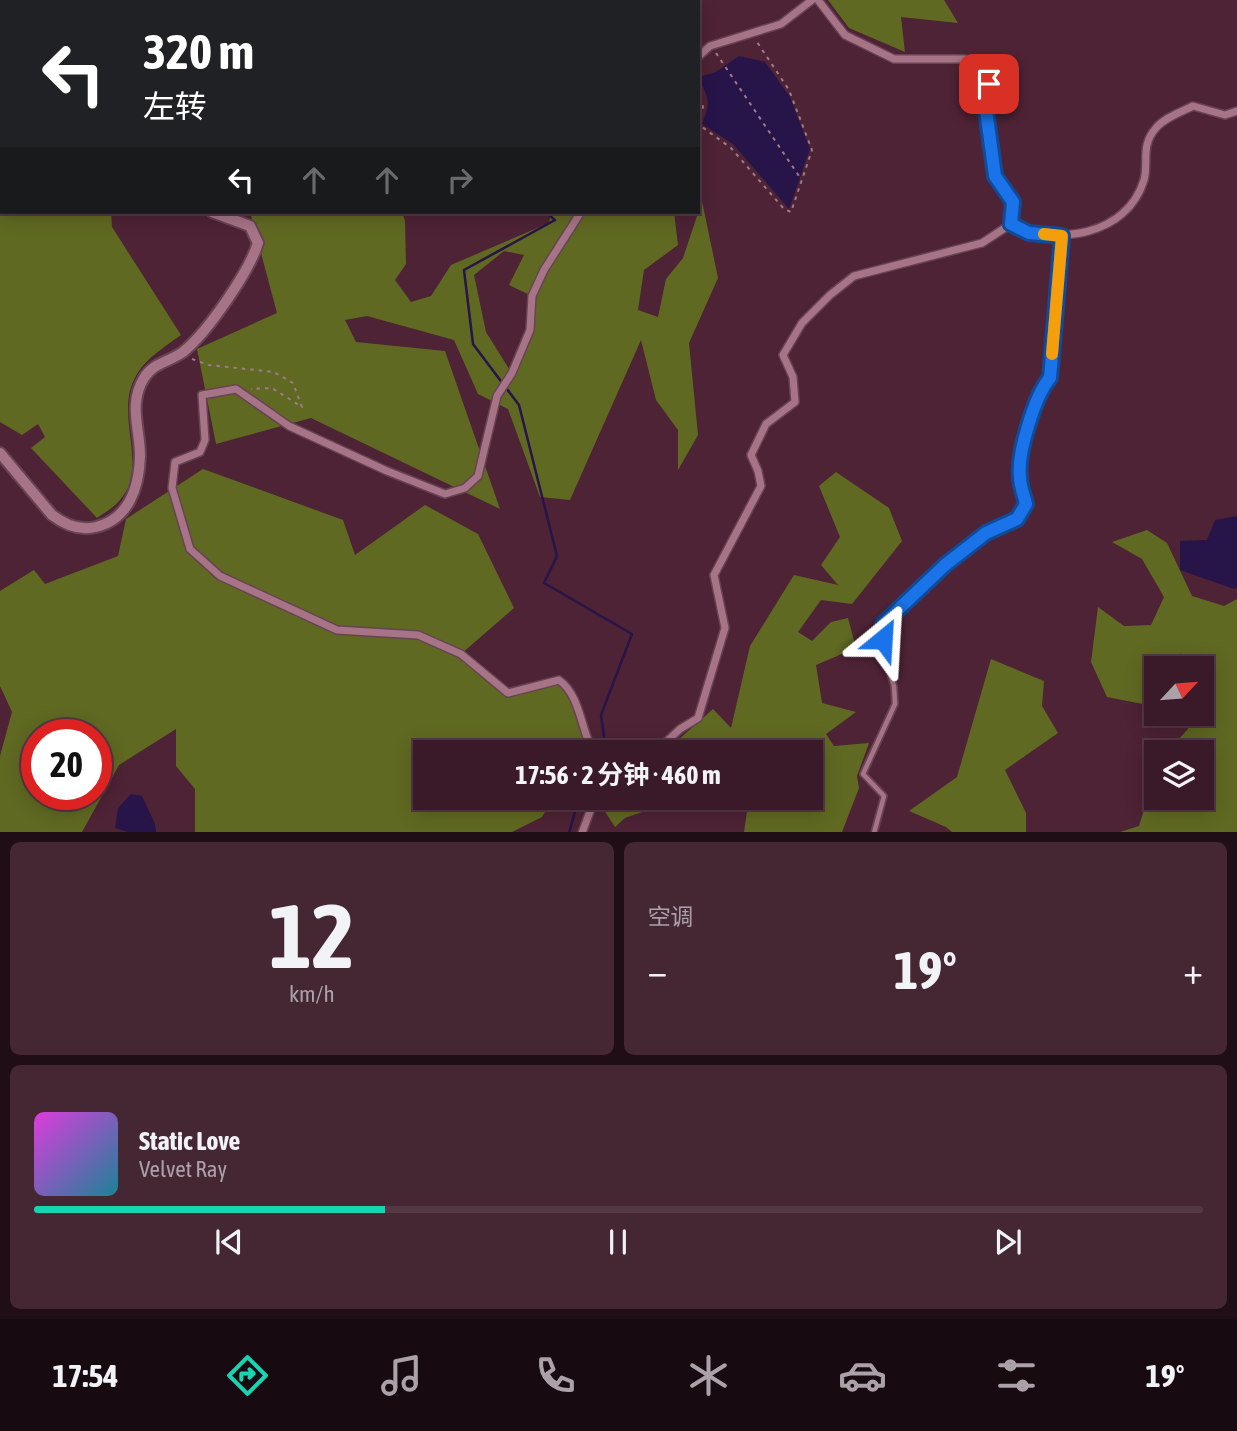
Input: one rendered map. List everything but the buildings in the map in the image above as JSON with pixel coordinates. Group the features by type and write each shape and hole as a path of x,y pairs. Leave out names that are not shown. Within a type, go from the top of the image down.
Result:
{"street":[{"path":"700,55 710,46 781,24 812,0"},
{"path":"818,0 845,35 894,59 965,59 980,70 989,84 986,110 995,176 1013,202 1011,224"},
{"path":"1011,224 1029,233 1062,236 1103,227 1127,210 1144,180 1144,150 1156,128 1193,106 1225,115 1237,111"},
{"path":"0,453 52,515 62,523 92,528 116,520 128,506 136,484 140,456 135,399 138,388 155,366 180,354 197,337 254,256 258,243 250,226 217,214"},
{"path":"580,214 544,270 532,296 530,330 512,373 497,396 478,476 465,488 445,494 387,471 289,425 236,389 202,395 205,440 200,452 175,462 172,488 190,549 220,576 337,630 418,635 461,654 508,693 559,680 570,688 587,740"},
{"path":"668,740 698,718 725,628 713,575 761,486 751,455 765,424 795,402 793,377 783,355 802,323 854,276 982,243 1011,224"},
{"path":"582,832 591,810"}],"lane":[{"path":"874,832 884,796 863,774 895,704 894,686 883,654 883,624 945,565 986,533 1017,519 1026,504 1020,477 1020,456 1041,388 1050,378 1062,236"}],"path":[{"path":"700,125 731,148 784,209 791,212 812,150 789,90 751,34"},
{"path":"710,46 801,178"},
{"path":"700,96 703,107 700,117"},
{"path":"180,354 209,365 274,372 293,383 302,407 272,388 236,389"}],"green space":[{"path":"828,0 944,0 958,23 901,17 905,52 849,28"},
{"path":"702,201 718,278 689,343 698,435 678,470 678,430 656,400 641,340 570,500 540,497 508,409 478,394 454,340 367,316 345,320 356,342 445,351 500,509 311,418 216,444 197,349 277,313 251,214 403,214 406,264 395,280 411,302 431,296 451,265 549,223 551,214 674,214 678,245 644,270 638,310 658,317 666,279 683,258 698,214 700,214","holes":["504,251 524,255 509,285 532,296 530,330 511,372 486,332 474,275"]},
{"path":"0,214 111,214 112,227 181,335 148,360 134,380 128,410 132,474 128,488 119,501 97,518 31,448 45,437 38,424 22,435 0,422"},
{"path":"203,469 343,520 355,555 425,505 478,534 514,608 461,654 508,693 559,680 570,688 587,740 413,740 413,810 546,810 542,817 512,832 195,832 195,789 176,766 176,729 119,765 112,778 112,719 21,719 21,810 94,810 82,832 0,832 0,756 12,712 0,686 0,591 34,570 45,584 118,556 126,519"},
{"path":"836,472 889,508 902,541 852,604 821,600 798,632 812,641 831,622 848,618 856,648 816,665 822,703 856,712 826,734 834,746 869,743 857,776 859,788 842,832 744,832 747,810 823,810 823,740 678,740 713,709 731,728 750,646 794,575 838,585 821,565 840,537 819,486"},
{"path":"1147,530 1167,543 1192,596 1224,606 1237,599 1237,832 1120,832 1139,826 1144,810 1214,810 1214,740 1178,740 1188,726 1214,726 1214,656 1181,656 1181,653 1179,656 1144,656 1143,704 1107,697 1091,662 1098,607 1124,626 1151,625 1164,597 1142,559 1112,542"},
{"path":"991,659 1044,681 1042,706 1058,733 1005,770 1026,813 1026,832 952,832 909,811 957,777"},
{"path":"604,810 648,810 625,818 615,827"}],"shaded area":[{"path":"739,56 765,62 790,97 810,149 789,209 733,144 702,124 708,102 700,81 702,76 716,72"},
{"path":"1237,516 1237,587 1234,589 1180,570 1180,541 1207,540 1215,520"},
{"path":"131,794 142,796 156,832 128,832 115,828 118,808"}],"waterway":[{"path":"548,214 555,220 464,270 473,344 519,405 557,556 544,583 632,634 601,715 605,740"},
{"path":"569,832 576,810"}],"slow traffic":[{"path":"1044,234 1062,236 1052,354"}],"route":[{"path":"883,639 883,624 945,565 986,533 1017,519 1026,504 1020,477 1020,456 1041,388 1050,378 1062,236 1029,233 1011,224 1013,202 995,176 986,110 989,84"}]}
